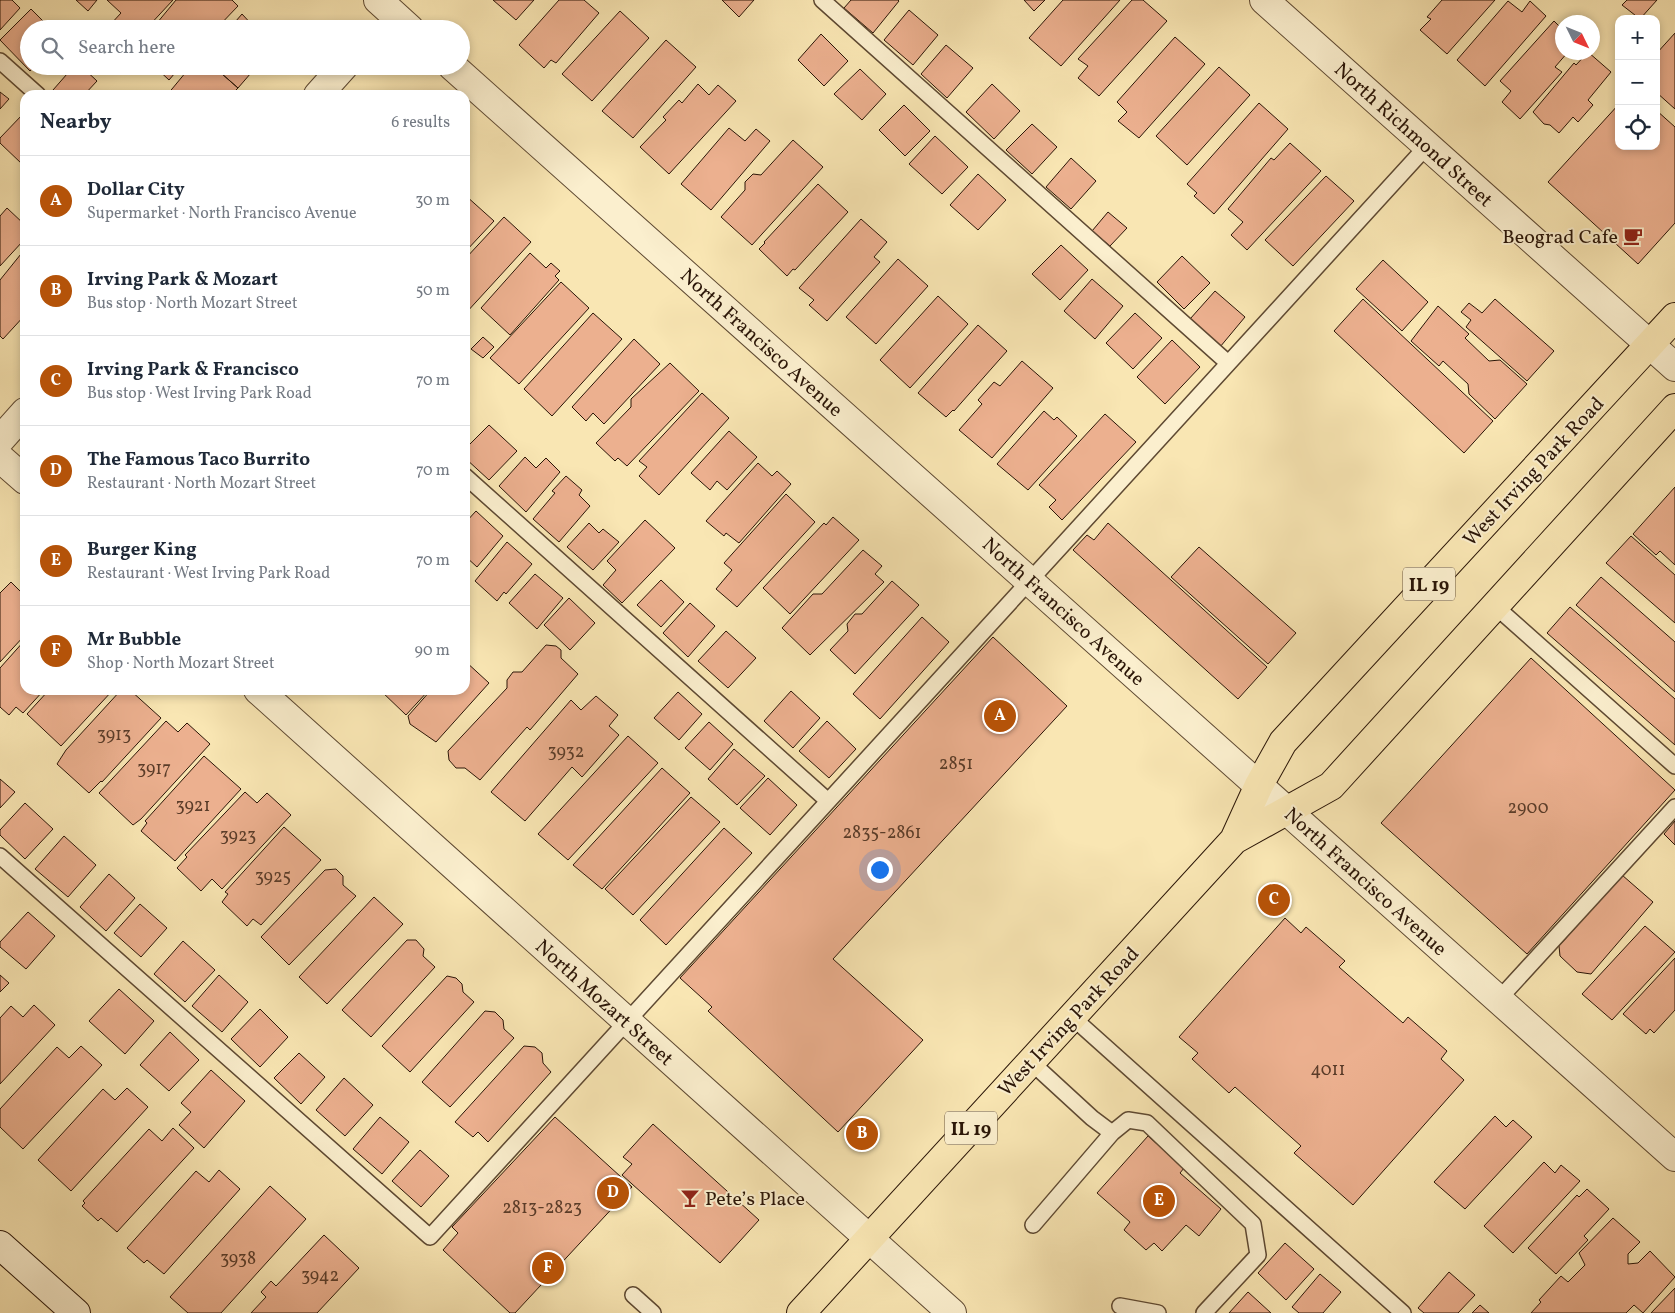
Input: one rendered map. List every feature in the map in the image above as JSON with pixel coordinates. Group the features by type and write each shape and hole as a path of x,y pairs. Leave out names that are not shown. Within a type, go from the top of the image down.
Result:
{"main road":[{"name":"West Irving Park Road","path":"801,1313 1234,840 1259,785 1283,742 1675,317"},
{"name":"West Irving Park Road","path":"1234,840 1331,786 1675,408"}],"street":[{"name":"North Richmond Street","path":"1264,0 1675,367"},
{"path":"322,90 336,75"},
{"name":"North Francisco Avenue","path":"462,75 1675,1157"},
{"path":"0,440 20,418"},
{"path":"0,458 20,476"},
{"name":"North Mozart Street","path":"264,695 952,1313"},
{"path":"0,1245 76,1313"}],"lane":[{"path":"822,0 1228,363"},
{"path":"0,61 32,90"},
{"path":"0,856 430,1236 1427,146"},
{"path":"470,480 828,801"},
{"path":"1495,606 1675,766"},
{"path":"1499,999 1675,807"},
{"path":"1072,1017 1403,1313"},
{"path":"1031,1062 1092,1118 1112,1133"},
{"path":"1033,1225 1112,1133 1128,1120 1147,1124 1253,1224 1258,1255 1204,1313"},
{"path":"633,1295 653,1313"},
{"path":"1120,1306 1158,1313"}],"building":[{"path":"0,0 12,0 20,8 0,30"},
{"path":"76,0 97,0 88,11"},
{"path":"107,0 173,0 154,20 115,20 121,13"},
{"path":"176,0 232,0 238,6 225,20 159,20"},
{"path":"493,0 534,0 516,20"},
{"path":"559,0 584,0 599,13 556,63 551,60 544,68 519,45"},
{"path":"722,0 754,0 739,17"},
{"path":"851,0 899,1 873,33 844,8"},
{"path":"1024,0 1045,0 1034,11"},
{"path":"1063,0 1120,0 1061,66 1029,38"},
{"path":"1132,0 1143,0 1167,21 1099,96 1078,78 1088,66 1078,59"},
{"path":"1442,0 1495,0 1447,54 1420,30 1431,19 1427,17"},
{"path":"1627,0 1657,0 1644,15 1635,15 1622,5"},
{"path":"1508,1 1522,12 1530,1 1546,16 1485,86 1457,60"},
{"path":"31,9 42,20 20,20"},
{"path":"909,10 938,35 913,65 884,40"},
{"path":"620,11 649,38 592,101 562,74"},
{"path":"242,14 248,20 237,20"},
{"path":"20,20 20,61 0,40"},
{"path":"1554,21 1555,60 1561,60 1555,67 1562,72 1520,119 1502,102 1511,91 1500,81"},
{"path":"1675,33 1675,109 1660,96 1660,50"},
{"path":"821,34 848,61 824,86 798,60"},
{"path":"1175,37 1205,64 1139,138 1118,121 1127,112 1117,102"},
{"path":"666,40 696,67 633,138 602,111"},
{"path":"946,45 973,68 947,98 921,74"},
{"path":"1581,60 1597,60 1611,72 1588,100 1593,105 1578,122 1573,117 1559,133 1550,125 1544,124 1533,112 1574,63 1576,65"},
{"path":"1219,67 1250,95 1187,165 1156,136"},
{"path":"860,69 886,94 862,120 834,94"},
{"path":"66,75 91,75 97,81 89,90 53,90"},
{"path":"164,75 173,75 169,80"},
{"path":"184,75 223,75 238,88 236,90 171,90"},
{"path":"223,75 249,75 238,88"},
{"path":"698,84 709,95 718,85 736,101 669,174 640,147 666,120 663,117 679,100 682,103"},
{"path":"992,84 1020,111 994,139 966,112"},
{"path":"0,92 9,99 0,109"},
{"path":"1259,103 1288,129 1214,214 1194,196 1197,193 1187,184"},
{"path":"904,105 930,131 905,156 879,130"},
{"path":"1615,108 1615,150 1660,150 1660,114 1675,127 1675,223 1638,264 1548,182"},
{"path":"20,117 20,162 0,143 0,138"},
{"path":"1032,124 1057,147 1032,174 1006,150"},
{"path":"729,128 745,141 756,129 770,141 711,210 681,184"},
{"path":"935,136 968,167 942,194 909,164"},
{"path":"793,140 823,167 752,245 721,217 745,190 745,182 753,174 761,175"},
{"path":"1290,143 1321,171 1247,250 1231,235 1243,222 1228,209 1271,158 1274,160"},
{"path":"1071,158 1096,181 1071,209 1046,187"},
{"path":"978,174 1006,200 978,230 950,205"},
{"path":"1326,176 1354,201 1293,266 1265,240"},
{"path":"818,184 848,212 795,270 793,269 787,276 759,249"},
{"path":"470,199 494,221 470,247"},
{"path":"7,208 20,220 20,244 0,266 0,216"},
{"path":"1108,212 1127,228 1110,246 1092,231"},
{"path":"504,217 531,242 470,309 470,254"},
{"path":"861,219 887,242 874,257 880,262 827,321 809,305 814,300 799,288"},
{"path":"1061,245 1088,270 1060,300 1032,274"},
{"path":"530,253 546,268 551,263 560,271 555,276 559,280 510,335 481,308"},
{"path":"20,255 20,320 3,339 0,336 0,280"},
{"path":"1182,256 1210,283 1184,309 1157,282"},
{"path":"898,259 928,286 876,344 846,317"},
{"path":"1383,260 1428,302 1402,331 1356,289"},
{"path":"1092,279 1123,306 1095,339 1064,311"},
{"path":"561,282 589,308 519,384 490,358"},
{"path":"1215,291 1245,317 1220,347 1190,319"},
{"path":"938,296 968,324 910,388 880,360"},
{"path":"1363,299 1493,421 1464,453 1334,331"},
{"path":"1495,299 1554,351 1527,381 1466,327 1471,320 1461,312 1469,303 1482,313"},
{"path":"1438,306 1469,334 1465,338 1489,361 1500,360 1527,384 1495,419 1469,394 1468,384 1443,361 1439,366 1411,341"},
{"path":"593,313 622,339 552,416 524,389"},
{"path":"1135,313 1162,338 1133,369 1106,343"},
{"path":"978,325 1007,351 954,411 946,417 918,393"},
{"path":"483,337 494,347 483,358 471,349"},
{"path":"634,339 660,364 604,424 593,413 586,421 572,407"},
{"path":"1172,340 1200,367 1165,404 1137,377"},
{"path":"1022,361 1053,388 992,458 959,430 982,404 978,400 994,382 1000,386"},
{"path":"670,363 699,391 627,466 618,458 615,461 596,443 631,407 631,399"},
{"path":"702,393 729,418 659,495 639,476 647,467 639,461"},
{"path":"1044,411 1054,420 1057,417 1077,436 1028,490 997,464"},
{"path":"1105,414 1136,442 1062,520 1049,507 1056,500 1039,485"},
{"path":"489,425 517,451 489,480 470,463 470,444"},
{"path":"729,431 757,457 727,490 717,481 710,490 691,473"},
{"path":"525,457 536,468 546,458 560,472 526,512 499,486"},
{"path":"758,463 772,476 777,471 791,484 739,543 726,533 724,536 706,521"},
{"path":"566,476 582,490 579,495 590,506 559,542 533,519 555,493 552,491"},
{"path":"1675,487 1675,565 1660,551 1656,555 1633,534"},
{"path":"786,494 815,522 737,607 716,589 732,570 724,563"},
{"path":"476,511 503,536 477,567 470,561 470,518"},
{"path":"833,517 859,540 790,614 763,588 824,523 826,525"},
{"path":"645,520 675,548 622,603 603,585 616,570 607,561"},
{"path":"589,523 599,533 603,529 619,542 593,570 567,547"},
{"path":"1108,523 1267,667 1238,699 1073,550 1087,535 1094,540"},
{"path":"1631,536 1675,575 1675,623 1606,563"},
{"path":"507,542 532,564 506,594 504,592 497,601 475,581"},
{"path":"1199,547 1296,633 1268,664 1171,577"},
{"path":"863,550 882,566 875,574 884,582 810,655 782,628 813,594 822,594"},
{"path":"535,574 563,598 537,629 509,603"},
{"path":"1601,577 1675,642 1675,692 1576,605"},
{"path":"661,580 684,602 661,627 637,605"},
{"path":"892,581 919,605 855,674 830,650 848,631 847,624 855,614 862,614"},
{"path":"11,582 20,591 20,640 0,662 0,593"},
{"path":"569,598 595,623 570,650 544,625"},
{"path":"690,603 715,626 688,657 663,633"},
{"path":"1570,607 1675,699 1675,745 1547,633"},
{"path":"922,617 949,642 880,719 853,694"},
{"path":"726,631 756,658 728,688 698,661"},
{"path":"993,637 1067,706 833,959 923,1040 838,1132 708,1011 712,1007 680,978"},
{"path":"546,645 556,646 561,650 561,658 578,674 530,730 527,727 480,780 465,768 456,768 449,760 448,751 507,688 507,680 513,672 522,672"},
{"path":"20,646 20,695 39,695 23,713 16,707 9,715 0,707 0,668"},
{"path":"1531,658 1675,790 1527,954 1381,823"},
{"path":"470,666 489,683 436,742 410,724 408,716 427,695 470,695"},
{"path":"791,691 820,718 793,748 764,721"},
{"path":"678,692 702,714 679,740 654,718"},
{"path":"44,695 108,695 61,746 27,714"},
{"path":"116,695 136,695 161,718 102,782 89,793 57,764 66,750"},
{"path":"385,695 424,695 406,715"},
{"path":"596,696 618,715 609,726 619,735 582,777 572,767 525,821 491,792 571,700 581,710"},
{"path":"166,721 178,732 187,723 210,744 141,819 133,825 99,793"},
{"path":"827,721 856,749 829,778 799,751"},
{"path":"709,722 733,744 710,770 685,748"},
{"path":"628,736 658,763 568,860 538,834"},
{"path":"734,749 765,776 737,805 708,779"},
{"path":"204,756 241,789 175,861 141,831 147,823 145,821"},
{"path":"662,768 690,793 602,889 573,865"},
{"path":"768,778 797,805 770,835 740,808"},
{"path":"0,779 15,792 0,808"},
{"path":"245,792 257,803 267,793 291,815 222,889 212,879 201,891 177,868 187,857 185,855"},
{"path":"691,797 720,822 633,915 605,889"},
{"path":"25,803 53,829 25,859 0,835 0,830"},
{"path":"1675,821 1675,845 1664,834"},
{"path":"284,827 321,860 261,925 253,919 247,926 222,902 228,894 225,892"},
{"path":"724,828 752,853 666,945 640,920"},
{"path":"64,836 96,865 68,897 35,869"},
{"path":"336,869 343,876 343,885 356,896 289,965 261,937 325,870"},
{"path":"109,874 135,898 106,931 80,907"},
{"path":"1622,875 1653,902 1591,974 1577,972 1560,956 1559,946"},
{"path":"374,897 403,924 327,1004 299,977"},
{"path":"140,904 167,928 141,957 114,933"},
{"path":"28,912 55,936 26,969 0,947 0,942"},
{"path":"1285,918 1301,933 1306,927 1345,961 1339,967 1403,1023 1408,1017 1447,1051 1441,1059 1464,1080 1353,1205 1294,1153 1301,1146 1235,1087 1229,1093 1192,1059 1198,1053 1179,1037"},
{"path":"1645,926 1675,952 1612,1020 1582,994"},
{"path":"407,940 416,940 424,949 423,956 435,967 371,1037 342,1010"},
{"path":"183,941 215,970 185,1002 154,974"},
{"path":"1675,958 1675,1010 1654,1033 1650,1029 1646,1034 1623,1014"},
{"path":"0,975 9,983 0,992"},
{"path":"219,975 248,1002 222,1032 192,1006"},
{"path":"447,976 456,978 462,984 463,992 474,1002 410,1072 382,1046"},
{"path":"119,989 154,1021 125,1054 89,1021"},
{"path":"34,1005 55,1025 0,1084 0,1018 11,1006 23,1017"},
{"path":"260,1009 288,1037 260,1067 231,1039"},
{"path":"485,1011 495,1012 503,1020 504,1029 514,1038 450,1107 422,1082"},
{"path":"170,1032 199,1060 169,1091 140,1065"},
{"path":"81,1046 102,1065 23,1149 0,1127 0,1109 57,1047 69,1058"},
{"path":"524,1046 535,1047 542,1053 543,1063 551,1072 488,1142 478,1132 473,1137 455,1122"},
{"path":"299,1053 325,1077 301,1104 274,1078"},
{"path":"211,1070 245,1101 204,1148 179,1125 191,1112 181,1103"},
{"path":"344,1078 373,1105 345,1136 316,1110"},
{"path":"127,1088 148,1107 71,1191 38,1160 103,1089 115,1100"},
{"path":"1495,1116 1506,1127 1513,1120 1532,1137 1465,1209 1434,1182"},
{"path":"380,1117 409,1142 382,1174 353,1149"},
{"path":"555,1117 632,1187 515,1313 510,1313 443,1250 458,1233 452,1227"},
{"name":"Pete’s Place","path":"653,1124 759,1220 720,1263 622,1175 632,1164 623,1157"},
{"path":"173,1128 194,1148 117,1232 101,1218 98,1221 82,1206 85,1203 83,1201 149,1129 162,1141"},
{"path":"1148,1136 1184,1168 1180,1173 1221,1209 1199,1236 1186,1225 1162,1251 1154,1243 1146,1250 1124,1230 1130,1222 1097,1193"},
{"path":"420,1150 449,1176 421,1207 392,1181"},
{"path":"1544,1162 1555,1173 1561,1165 1580,1181 1513,1253 1484,1226"},
{"path":"219,1170 240,1189 164,1274 147,1260 144,1263 127,1248 196,1171 209,1182"},
{"path":"270,1186 306,1219 221,1313 188,1313 170,1297"},
{"path":"1587,1189 1609,1209 1584,1236 1588,1240 1556,1274 1528,1248 1577,1195 1579,1197"},
{"path":"1613,1218 1640,1242 1628,1254 1628,1264 1638,1263 1650,1251 1675,1277 1643,1313 1634,1305 1626,1313 1531,1313 1541,1302 1539,1300 1561,1276 1568,1282 1585,1265 1579,1253"},
{"path":"324,1235 359,1268 317,1313 251,1313 266,1297 261,1292 271,1281 276,1286"},
{"path":"1285,1243 1314,1269 1286,1300 1258,1273"},
{"path":"1449,1272 1475,1295 1458,1313 1424,1313 1418,1308"},
{"path":"1320,1274 1341,1292 1323,1313 1299,1313 1292,1307"},
{"path":"1675,1288 1675,1313 1651,1313"},
{"path":"1248,1292 1271,1313 1229,1313"},
{"path":"1480,1305 1489,1313 1472,1313"}],"place":[{"name":"Beograd Cafe","path":"1633,236"},
{"name":"Dollar City","path":"1000,716"},
{"name":"Irving Park & Francisco","path":"1274,900"},
{"name":"Irving Park & Mozart","path":"862,1134"},
{"name":"The Famous Taco Burrito","path":"613,1193"},
{"name":"Pete’s Place","path":"690,1198"},
{"name":"Burger King","path":"1159,1201"},
{"name":"Mr Bubble","path":"548,1268"}]}
